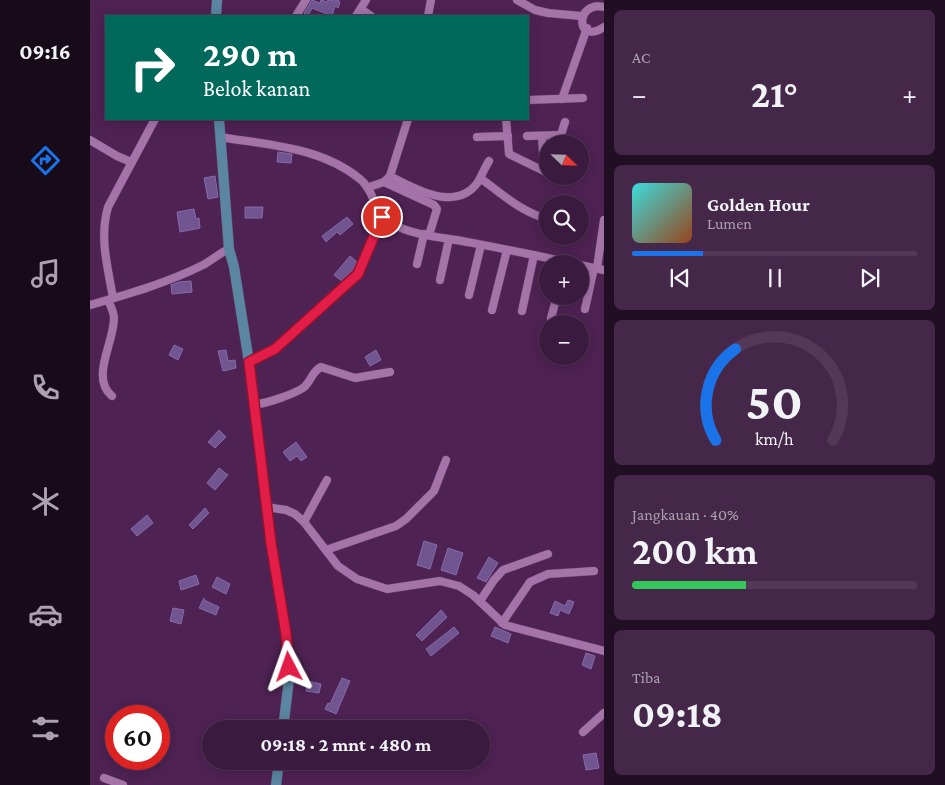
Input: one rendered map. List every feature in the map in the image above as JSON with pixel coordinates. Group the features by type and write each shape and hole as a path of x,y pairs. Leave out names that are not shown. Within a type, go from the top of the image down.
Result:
{"main road":[{"path":"216,15 218,0"},
{"path":"220,120 229,249 234,267 249,362 266,507 288,655 289,679 284,720"},
{"path":"276,785 278,770"}],"street":[{"path":"297,15 306,0"},
{"path":"357,15 366,0"},
{"path":"428,15 431,0"},
{"path":"517,0 535,10 581,16"},
{"path":"600,4 588,5 581,16 583,24 587,28 595,30 604,26"},
{"path":"360,9 369,15"},
{"path":"562,99 587,28"},
{"path":"529,100 583,98"},
{"path":"112,396 104,392 99,383 98,368 114,321 103,238 104,222 108,207 154,120"},
{"path":"369,188 387,179 408,120"},
{"path":"506,120 509,154 539,169"},
{"path":"560,135 565,122"},
{"path":"477,137 508,136"},
{"path":"527,136 539,136"},
{"path":"220,137 311,152 327,158 350,172 369,188 376,208 382,217 393,224 426,235 539,256"},
{"path":"90,140 131,162"},
{"path":"387,179 431,194 455,197 469,191 480,178 489,161"},
{"path":"480,178 521,208 539,216"},
{"path":"387,179 434,205 437,209 416,264"},
{"path":"249,362 275,349 358,274 382,217"},
{"path":"585,309 598,268 604,220"},
{"path":"440,280 449,239"},
{"path":"469,294 481,245"},
{"path":"90,305 175,278 229,249"},
{"path":"492,310 507,250"},
{"path":"522,311 534,255"},
{"path":"254,405 268,402 302,389 315,370 321,367 355,378 390,372"},
{"path":"326,550 396,526 406,519 434,491 446,460"},
{"path":"304,522 327,480"},
{"path":"266,507 290,511 304,522 338,566 348,574 377,587 387,589 440,582 460,586 480,601 502,623 604,651"},
{"path":"480,601 494,580 504,570 548,554"},
{"path":"502,623 530,582 548,574 594,571"},
{"path":"583,732 604,713"},
{"path":"104,778 123,785"}],"building":[{"path":"312,0 320,3 321,0 327,2 328,0 338,0 340,2 338,8 335,6 332,15 312,8 308,15 304,13"},
{"path":"278,152 292,154 291,163 277,162"},
{"path":"215,176 218,197 208,199 204,178"},
{"path":"245,207 263,207 262,218 245,218"},
{"path":"194,209 196,219 199,218 200,228 180,232 177,212"},
{"path":"347,217 353,224 340,235 337,232 326,242 322,236"},
{"path":"350,256 357,262 353,271 342,281 334,275"},
{"path":"191,281 192,292 172,294 171,285"},
{"path":"174,345 183,349 178,360 169,355"},
{"path":"226,350 228,361 235,360 236,368 223,371 218,351"},
{"path":"376,350 381,360 370,366 365,357"},
{"path":"219,430 226,437 215,448 208,442"},
{"path":"296,442 307,457 301,461 297,456 290,461 283,452"},
{"path":"219,468 228,475 215,490 207,483"},
{"path":"205,508 209,513 193,529 189,525"},
{"path":"147,515 153,523 137,536 131,529"},
{"path":"424,541 437,545 430,569 417,565"},
{"path":"448,548 463,553 456,575 441,570"},
{"path":"489,557 498,563 486,582 477,578"},
{"path":"196,575 199,584 181,590 179,581"},
{"path":"217,577 230,584 226,594 212,587"},
{"path":"204,598 204,600 219,607 216,615 199,608"},
{"path":"568,600 574,602 569,614 560,610 558,616 550,613 555,601 565,606"},
{"path":"173,608 184,610 181,624 170,621"},
{"path":"441,610 447,617 422,641 416,635"},
{"path":"454,627 459,633 431,656 426,649"},
{"path":"495,627 511,634 508,643 491,636"},
{"path":"586,653 595,656 591,669 582,665"},
{"path":"342,678 350,681 336,714 325,709 328,703 330,704"},
{"path":"308,681 321,684 319,693 306,691"},
{"path":"596,753 599,768 586,770 583,755"}],"route":[{"path":"289,667 286,634 271,543 249,362 275,349 358,274 382,217"}]}
